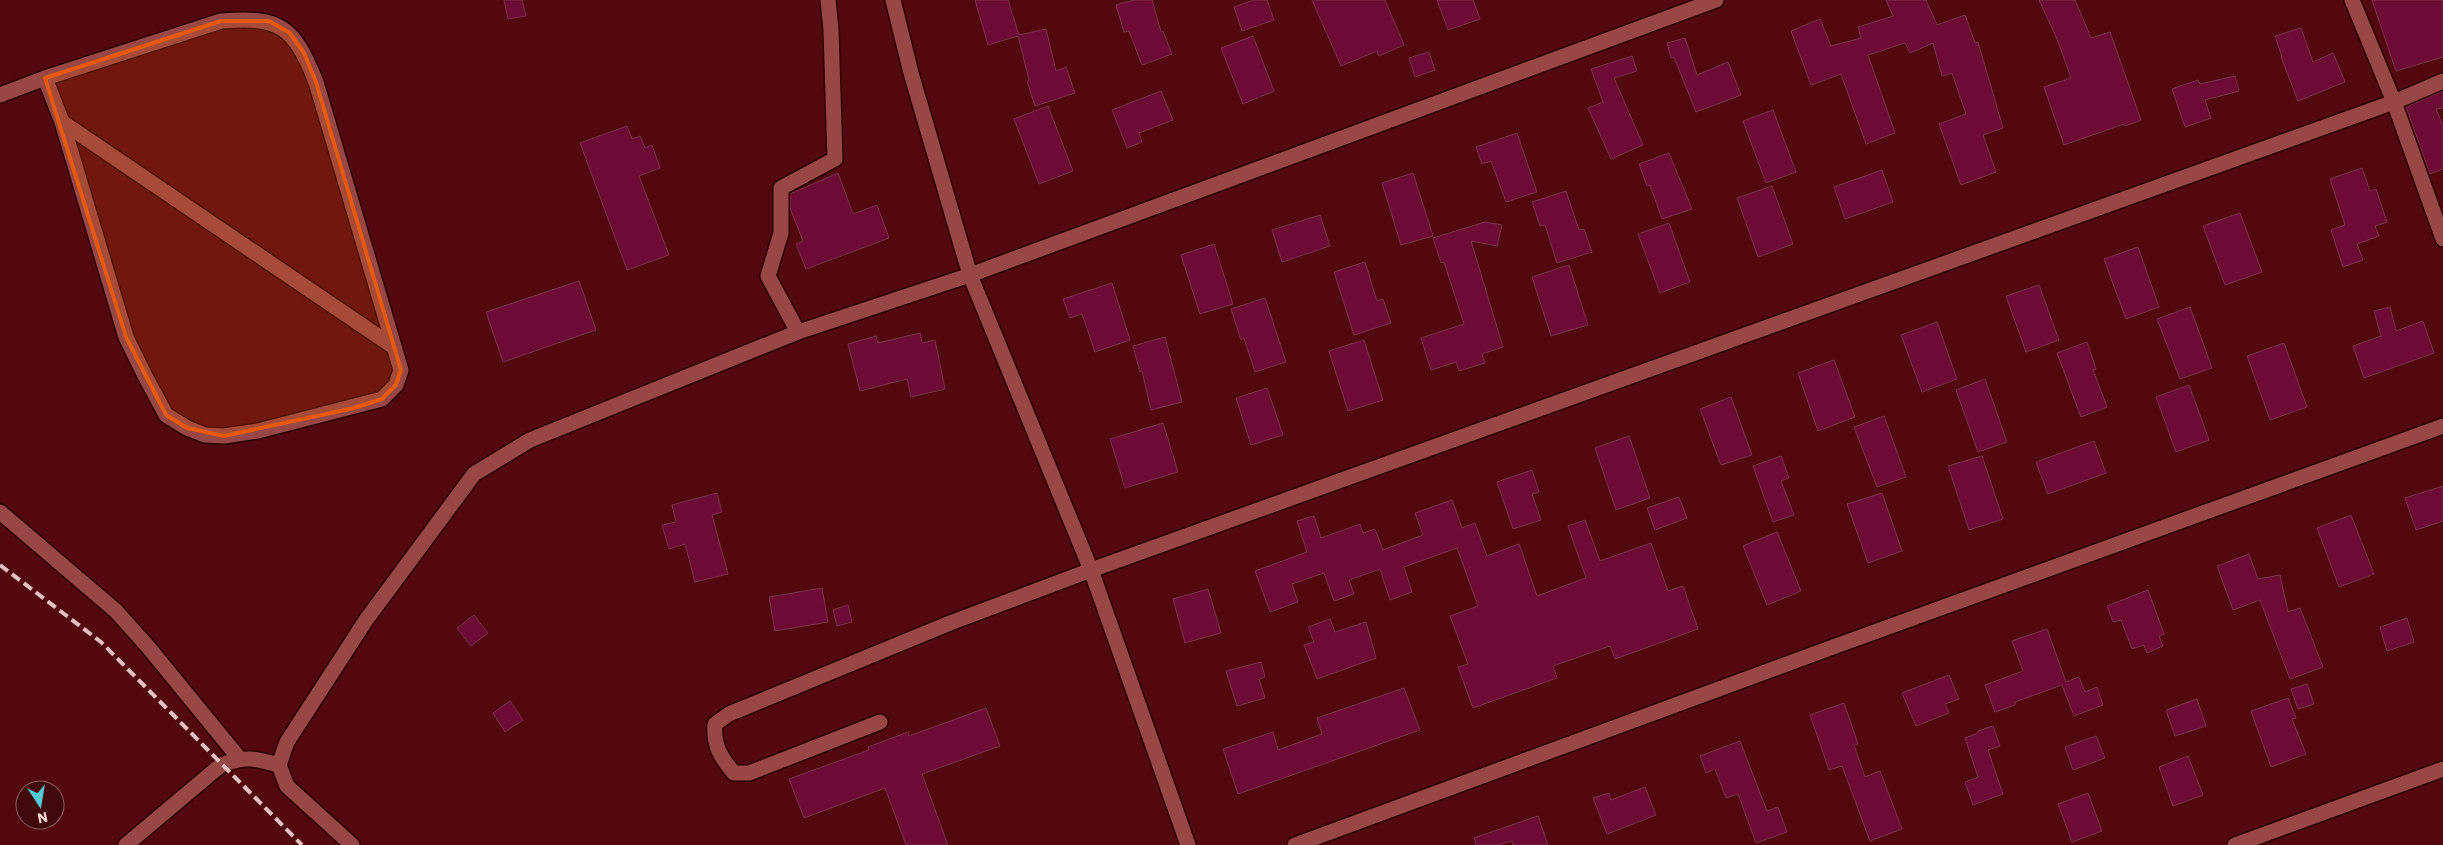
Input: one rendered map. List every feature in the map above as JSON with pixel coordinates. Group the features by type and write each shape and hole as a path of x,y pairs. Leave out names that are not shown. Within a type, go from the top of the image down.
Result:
{"street":[{"path":"798,332 768,276 781,233 781,188 835,159 831,30 828,0"},
{"path":"893,0 911,73 970,275 1091,570 1188,845"},
{"path":"352,845 287,786 279,765 287,742 366,620 474,474 530,440 798,332 970,275 1716,0"},
{"path":"2352,0 2394,102 2443,240"},
{"path":"0,95 45,78 221,21 246,19 269,21 290,33 304,52 316,82 401,370 396,385 382,400 258,431 224,436 205,435 187,428 166,415 126,337 62,122 45,78"},
{"path":"880,722 749,773 734,773 722,759 714,739 714,724 753,702 950,623 1091,570 2394,102 2443,81"},
{"path":"62,122 394,347"},
{"path":"1295,845 1833,647 2443,426"},
{"path":"0,512 116,611 149,648 239,758"},
{"path":"126,845 221,764 239,758 279,765"},
{"path":"2235,845 2443,769"}],"highlighted area":[{"path":"221,21 269,21 290,33 304,53 316,82 390,328 401,370 396,385 382,399 354,408 224,436 187,428 166,415 126,337 45,78"}],"building":[{"path":"504,0 522,0 526,16 508,19"},
{"path":"975,0 1008,0 1019,35 1046,29 1056,71 1066,67 1075,93 1035,106 1027,81 1029,80 1018,36 988,45"},
{"path":"1134,0 1152,0 1161,32 1163,31 1172,54 1142,65 1129,31 1124,32 1116,5"},
{"path":"1254,0 1267,0 1274,20 1242,31 1234,7"},
{"path":"1312,0 1385,0 1404,45 1379,56 1377,51 1341,66"},
{"path":"1437,0 1473,0 1480,19 1448,30"},
{"path":"1886,0 1926,0 1937,25 1965,15 1975,43 1978,42 2003,128 1983,135 1996,172 1961,185 1939,124 1966,114 1952,73 1942,76 1933,43 1910,53 1905,43 1868,55 1895,133 1866,144 1841,74 1811,85 1791,31 1820,19 1831,46 1861,38 1858,27 1893,16"},
{"path":"2039,0 2075,0 2091,38 2110,32 2141,120 2064,145 2044,87 2071,78 2057,39"},
{"path":"2372,0 2443,0 2443,57 2396,71"},
{"path":"2301,28 2313,62 2333,53 2345,82 2298,101 2275,36"},
{"path":"1253,36 1274,91 1243,104 1221,48"},
{"path":"1685,38 1697,75 1728,62 1741,95 1696,112 1674,57 1671,58 1667,43"},
{"path":"1429,52 1435,70 1415,77 1409,58"},
{"path":"1632,56 1637,71 1614,78 1643,145 1611,159 1588,108 1603,102 1591,69"},
{"path":"2235,76 2239,91 2205,100 2211,118 2185,127 2172,89 2198,80 2200,84"},
{"path":"1161,91 1173,120 1139,133 1142,142 1127,148 1112,110"},
{"path":"2443,91 2443,108 2436,109 2443,126 2443,169 2430,174 2406,107"},
{"path":"1048,106 1073,171 1039,184 1014,119"},
{"path":"1773,110 1796,172 1766,183 1743,121"},
{"path":"627,126 632,139 640,136 645,148 652,145 660,168 639,176 669,255 627,270 580,143"},
{"path":"1517,133 1537,192 1506,202 1491,161 1482,164 1476,147"},
{"path":"1669,153 1692,209 1662,219 1650,185 1647,186 1639,164"},
{"path":"2362,168 2370,191 2376,189 2387,222 2375,226 2379,236 2357,244 2363,260 2343,267 2331,230 2345,225 2330,179"},
{"path":"1882,170 1893,202 1845,219 1834,187"},
{"path":"838,173 853,214 877,205 889,238 806,269 796,244 803,241 790,208 790,194"},
{"path":"1413,173 1433,236 1401,245 1382,183"},
{"path":"1772,186 1793,244 1758,257 1737,198"},
{"path":"1566,191 1579,230 1584,229 1592,252 1557,263 1545,225 1540,226 1532,202"},
{"path":"2240,213 2262,272 2225,285 2203,226"},
{"path":"1320,215 1330,246 1282,262 1272,230"},
{"path":"1485,222 1502,225 1497,246 1471,241 1503,347 1482,354 1485,363 1459,371 1456,362 1431,370 1421,338 1464,324 1444,262 1441,263 1433,238"},
{"path":"1669,223 1690,282 1660,293 1638,234"},
{"path":"1214,244 1233,304 1200,314 1181,255"},
{"path":"2138,247 2159,307 2126,319 2104,259"},
{"path":"1365,262 1377,301 1383,299 1391,323 1354,335 1334,272"},
{"path":"1569,265 1588,325 1551,336 1532,277"},
{"path":"579,281 596,330 503,362 486,312"},
{"path":"1112,283 1130,340 1095,352 1082,314 1070,318 1063,299"},
{"path":"2039,285 2059,340 2026,352 2006,296"},
{"path":"1265,298 1286,362 1255,372 1244,338 1241,340 1231,309"},
{"path":"2190,307 2212,368 2180,379 2157,319"},
{"path":"2390,307 2396,331 2423,321 2434,353 2364,378 2353,346 2381,336 2374,311"},
{"path":"1937,322 1957,379 1922,392 1901,335"},
{"path":"920,333 922,343 935,340 945,389 911,397 907,379 860,391 848,344 876,336 878,343"},
{"path":"1165,337 1182,402 1151,410 1142,371 1140,372 1133,346"},
{"path":"1364,340 1383,400 1348,411 1329,351"},
{"path":"2087,342 2096,369 2093,370 2107,407 2081,417 2057,353"},
{"path":"2284,343 2307,407 2270,420 2247,356"},
{"path":"1834,360 1855,417 1818,431 1798,373"},
{"path":"1985,379 2007,442 1978,452 1956,390"},
{"path":"2189,385 2209,440 2176,452 2156,397"},
{"path":"1267,388 1283,435 1251,445 1236,398"},
{"path":"1731,397 1752,455 1721,465 1700,409"},
{"path":"1884,416 1906,477 1877,487 1854,427"},
{"path":"1163,423 1178,472 1125,488 1110,439"},
{"path":"1629,436 1650,498 1616,510 1595,448"},
{"path":"2094,441 2106,473 2048,494 2036,462"},
{"path":"1781,456 1789,478 1781,481 1794,515 1773,522 1753,466"},
{"path":"1982,456 2003,519 1969,530 1948,466"},
{"path":"1532,470 1539,492 1532,494 1541,520 1513,529 1497,482"},
{"path":"2443,486 2443,521 2416,530 2405,498"},
{"path":"717,493 722,512 712,515 728,574 695,582 685,544 669,549 662,525 676,522 672,505"},
{"path":"1882,493 1902,551 1868,563 1847,504"},
{"path":"1679,497 1687,518 1655,530 1647,508"},
{"path":"1452,500 1462,528 1475,523 1487,556 1519,544 1537,596 1586,578 1568,526 1585,520 1600,561 1651,543 1668,591 1683,586 1698,629 1615,659 1610,646 1553,666 1557,678 1473,708 1458,667 1468,664 1450,616 1478,606 1457,548 1404,567 1412,592 1390,600 1380,569 1349,580 1354,594 1334,601 1324,573 1292,584 1298,602 1270,612 1255,571 1307,552 1297,521 1314,516 1321,538 1360,524 1363,533 1375,529 1383,550 1423,535 1415,513"},
{"path":"2351,515 2374,574 2339,587 2317,528"},
{"path":"1777,532 1801,591 1767,605 1743,546"},
{"path":"2249,554 2258,579 2280,575 2288,612 2300,608 2323,667 2290,679 2260,600 2233,610 2217,566"},
{"path":"822,588 828,622 775,631 769,597"},
{"path":"1208,589 1221,633 1185,643 1173,599"},
{"path":"2148,590 2164,634 2159,636 2163,646 2147,653 2144,645 2132,649 2121,620 2113,622 2107,606"},
{"path":"848,605 852,622 837,626 833,610"},
{"path":"474,615 488,633 471,646 457,628"},
{"path":"2407,618 2414,642 2387,651 2380,627"},
{"path":"1330,619 1335,632 1366,622 1376,658 1317,679 1304,645 1314,642 1308,627"},
{"path":"2047,629 2066,682 2079,677 2085,692 2097,687 2103,705 2074,716 2062,685 2015,702 2015,705 1995,712 1985,685 2023,671 2012,641"},
{"path":"1261,662 1265,677 1259,679 1265,698 1237,706 1226,671"},
{"path":"1949,675 1959,699 1945,704 1949,713 1916,726 1902,693"},
{"path":"2307,684 2314,704 2298,709 2291,689"},
{"path":"1404,688 1420,730 1238,794 1223,749 1273,732 1278,750 1322,734 1317,718"},
{"path":"2288,698 2296,718 2292,719 2306,754 2271,767 2251,711"},
{"path":"2197,699 2206,726 2175,736 2166,710"},
{"path":"510,701 523,720 505,732 493,713"},
{"path":"1844,703 1858,744 1854,745 1865,777 1880,771 1902,829 1870,841 1842,766 1829,770 1810,715"},
{"path":"986,708 1000,746 922,774 948,845 906,845 885,788 804,818 789,779 869,750 868,747 908,732 909,736"},
{"path":"1993,726 2000,746 1988,750 2003,794 1973,805 1965,782 1978,777 1965,738"},
{"path":"2096,736 2105,758 2073,770 2065,747"},
{"path":"1740,741 1767,811 1778,807 1787,832 1756,843 1738,794 1726,798 1715,769 1706,773 1700,756"},
{"path":"2188,756 2203,795 2173,806 2159,767"},
{"path":"1645,787 1656,815 1607,834 1593,798 1609,793 1611,800"},
{"path":"2088,793 2102,831 2072,842 2058,804"},
{"path":"1538,816 1548,845 1513,845 1512,841 1498,845 1476,845 1474,838"}],"railway":[{"path":"0,565 101,642 302,845"}]}
